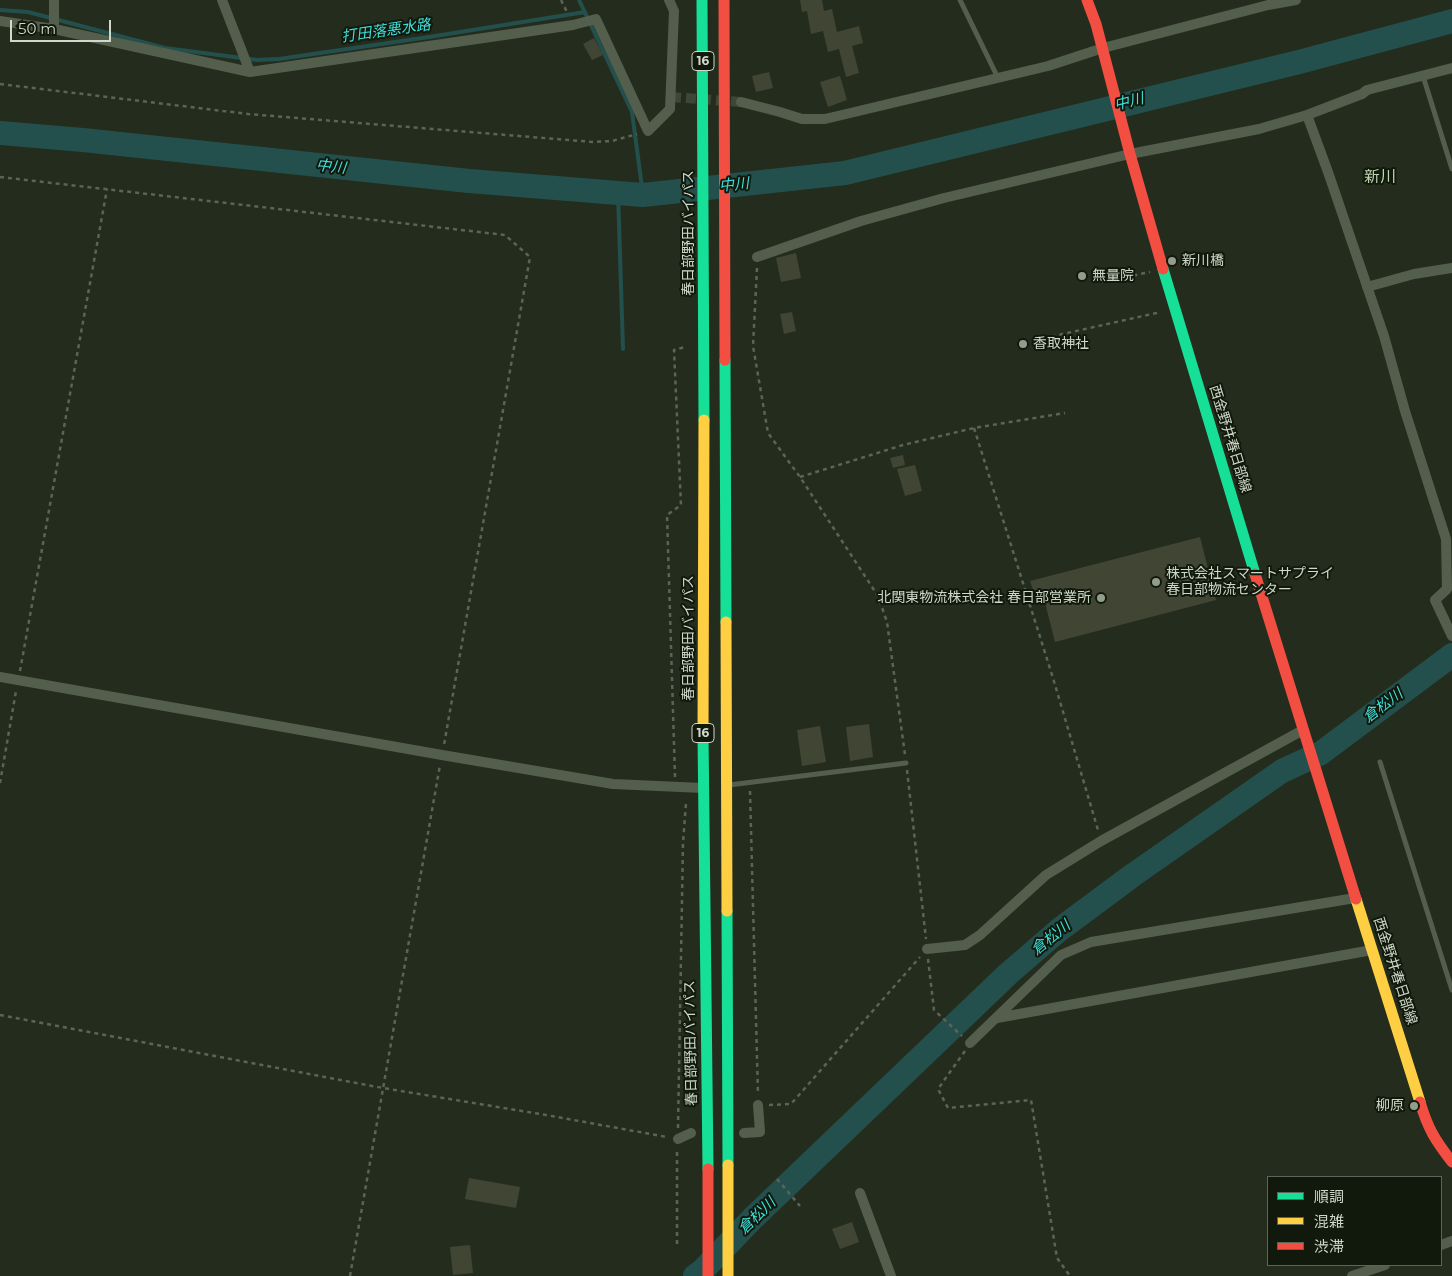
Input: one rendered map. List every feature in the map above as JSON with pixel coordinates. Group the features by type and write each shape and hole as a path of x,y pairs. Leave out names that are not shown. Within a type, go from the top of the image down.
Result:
{"main road":[{"name":"春日部野田バイパス","path":"702,0 704,122 703,788 708,1276"},
{"name":"16","path":"724,0 728,1276"},
{"path":"1087,0 1104,53"},
{"name":"西金野井春日部線","path":"1104,53 1130,154 1174,309 1308,747 1427,1124 1437,1143 1452,1162"}],"street":[{"path":"54,0 54,29"},
{"path":"222,0 250,72"},
{"path":"0,21 54,29 250,72 573,25 596,19 648,130 670,109 674,12 669,0"},
{"path":"741,102 802,119 825,119 1104,53 1268,3 1296,0"},
{"path":"757,257 861,220 944,198 1130,154 1259,128 1307,115 1362,94 1367,90 1452,68"},
{"path":"1307,115 1384,336 1405,411 1446,539 1447,589 1435,600 1452,636"},
{"path":"1367,286 1414,274 1452,268"},
{"path":"0,677 442,756 613,784 703,788"},
{"path":"927,949 965,945 980,935 1046,875 1101,841 1303,730"},
{"path":"970,1043 1061,955 1090,942 1356,898"},
{"path":"996,1019 1372,950"},
{"path":"744,1133 760,1132 758,1105"},
{"path":"678,1139 691,1133"},
{"path":"860,1193 890,1276"},
{"path":"1352,1276 1382,1266"}],"lane":[{"path":"960,0 998,78"},
{"path":"1422,76 1452,169"},
{"path":"1380,762 1452,990"},
{"path":"726,785 906,763"}],"path":[{"path":"561,0 573,25"},
{"path":"0,84 248,114 592,142 612,142 648,130"},
{"path":"0,177 505,235 530,257 350,1276"},
{"path":"0,783 107,189"},
{"path":"757,257 753,346 768,433 800,477 878,596 887,622 906,763 934,1010 970,1043 938,1089 948,1108 1031,1100 1057,1258 1070,1276"},
{"path":"1102,282 1163,269"},
{"path":"1036,340 1174,309"},
{"path":"675,787 667,515 680,505 674,350 685,347"},
{"path":"800,477 903,445 974,428 1064,413"},
{"path":"974,428 1053,678 1101,841"},
{"path":"750,782 758,1105 791,1104 927,949"},
{"path":"676,1244 683,843 687,787"},
{"path":"0,1014 383,1088 678,1139"},
{"path":"777,1179 800,1206"}],"building":[{"path":"800,0 822,0 824,11 832,9 837,32 859,26 863,43 852,46 859,73 846,77 839,49 828,52 823,31 811,34 807,11 802,12"},
{"path":"594,38 603,55 592,60 583,44"},
{"path":"769,72 773,88 756,92 752,76"},
{"path":"840,76 847,100 828,107 820,82"},
{"path":"796,253 801,278 781,282 776,258"},
{"path":"792,312 796,331 784,334 780,314"},
{"path":"903,455 905,465 893,468 890,458"},
{"path":"915,465 922,491 905,496 897,469"},
{"path":"1200,537 1216,600 1055,642 1042,591 1034,593 1030,581"},
{"path":"869,724 873,757 850,761 846,727"},
{"path":"820,726 826,762 802,766 797,730"},
{"path":"469,1178 520,1187 516,1208 465,1199"},
{"path":"852,1222 859,1242 840,1249 832,1229"},
{"path":"470,1245 473,1273 453,1275 450,1247"}],"waterway":[{"name":"打田落悪水路","path":"579,0 632,112 643,195"},
{"name":"打田落悪水路","path":"0,10 28,12 165,48 257,60 279,59 585,12"},
{"name":"中川","path":"0,133 469,181 643,195 845,173 1299,62 1452,21"},
{"path":"618,193 623,349"},
{"name":"倉松川","path":"695,1276 1008,974 1059,930 1133,875 1282,771 1321,753 1452,655"}],"tunnel":[{"path":"671,97 741,102"}],"traffic: fast":[{"path":"702,0 704,420"},
{"path":"1163,269 1255,574"},
{"path":"725,360 726,622"},
{"path":"703,735 708,1169"},
{"path":"727,911 728,1165"}],"traffic: slow":[{"path":"703,735 704,420"},
{"path":"726,622 727,911"},
{"path":"1356,899 1420,1102"},
{"path":"728,1165 728,1276"}],"traffic: jam":[{"path":"724,0 725,360"},
{"path":"1087,0 1096,24 1163,269"},
{"path":"1255,574 1356,899"},
{"path":"1420,1102 1433,1134 1452,1162"},
{"path":"708,1169 708,1276"}],"place":[{"name":"新川橋","path":"1172,261"},
{"name":"無量院","path":"1082,276"},
{"name":"香取神社","path":"1023,344"},
{"name":"株式会社スマートサプライ 春日部物流センター","path":"1156,582"},
{"name":"北関東物流株式会社 春日部営業所","path":"1101,598"},
{"name":"柳原","path":"1414,1106"}],"district":[{"name":"新川","path":"1380,177"}]}
